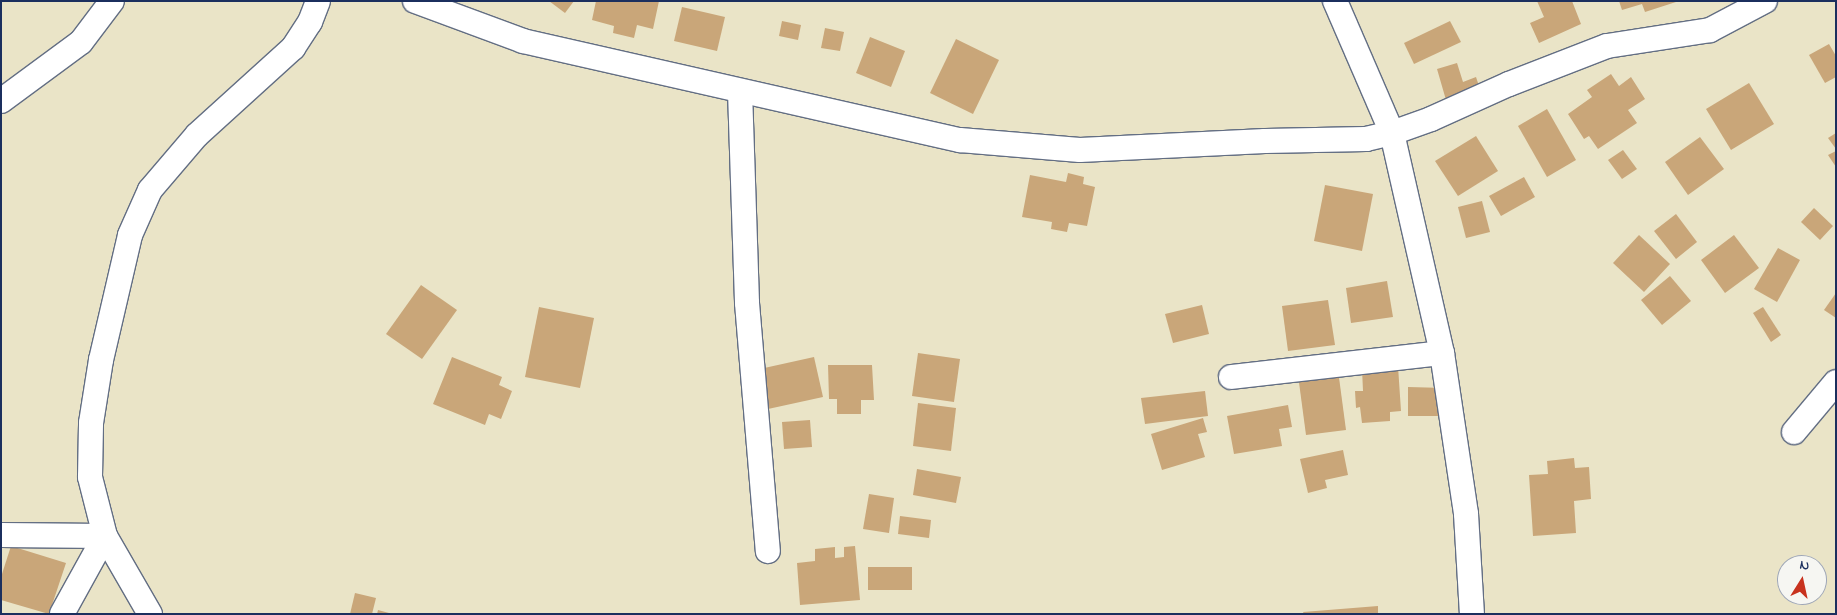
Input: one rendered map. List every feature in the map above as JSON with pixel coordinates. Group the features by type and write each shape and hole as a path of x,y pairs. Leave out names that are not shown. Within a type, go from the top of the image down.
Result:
{"street":[{"path":"1,101 81,42 112,1"},
{"path":"150,614 105,536 90,477 91,422 101,360 130,235 150,190 197,135 293,48 310,22 318,1"},
{"path":"415,1 522,41 740,91 960,140 1071,150 1265,141 1366,139 1392,133 1431,119 1509,84 1607,46 1710,30 1765,1"},
{"path":"1335,1 1392,133 1442,353 1466,514 1472,614"},
{"path":"740,91 747,303 768,551"},
{"path":"1231,378 1442,353"},
{"path":"1794,432 1836,382"},
{"path":"1,535 105,536"},
{"path":"62,614 105,536"}],"building":[{"path":"549,1 574,1 565,13"},
{"path":"596,1 659,1 653,29 637,25 634,38 613,33 614,26 592,20"},
{"path":"1537,1 1572,1 1581,24 1539,43 1530,23 1544,17"},
{"path":"1619,1 1676,2 1645,12 1642,4 1622,10"},
{"path":"682,7 725,17 717,51 674,41"},
{"path":"782,21 801,25 798,40 779,36"},
{"path":"1450,21 1461,42 1414,64 1404,43"},
{"path":"825,28 844,32 840,51 821,48"},
{"path":"870,37 905,51 891,87 856,73"},
{"path":"956,39 999,60 973,114 930,93"},
{"path":"1829,44 1836,56 1836,77 1825,83 1809,55"},
{"path":"1457,63 1463,82 1476,77 1480,89 1446,100 1437,69"},
{"path":"1611,74 1619,86 1631,77 1645,99 1628,110 1637,123 1598,149 1589,136 1584,139 1568,114 1592,97 1587,90"},
{"path":"1749,83 1774,124 1731,150 1706,109"},
{"path":"1547,109 1576,160 1547,177 1518,126"},
{"path":"1836,133 1836,149 1828,138"},
{"path":"1476,136 1498,171 1458,196 1435,161"},
{"path":"1700,137 1724,169 1688,195 1665,162"},
{"path":"1623,150 1637,169 1622,179 1608,160"},
{"path":"1836,151 1836,167 1828,155"},
{"path":"1068,173 1084,177 1083,184 1095,187 1087,226 1069,223 1067,232 1051,229 1052,222 1022,217 1030,175 1066,182"},
{"path":"1524,177 1535,197 1501,216 1489,196"},
{"path":"1325,185 1373,194 1362,251 1314,241"},
{"path":"1482,201 1490,232 1466,238 1458,207"},
{"path":"1814,208 1833,226 1820,240 1801,222"},
{"path":"1676,214 1697,242 1676,259 1654,231"},
{"path":"1639,235 1670,264 1644,292 1613,263"},
{"path":"1734,235 1759,268 1725,293 1701,260"},
{"path":"1778,248 1800,260 1777,302 1754,289"},
{"path":"1670,276 1691,301 1662,325 1641,300"},
{"path":"1387,281 1393,317 1351,323 1346,288"},
{"path":"421,285 457,310 422,359 386,334"},
{"path":"1836,293 1836,318 1824,310"},
{"path":"1328,300 1335,345 1288,351 1282,306"},
{"path":"1202,305 1209,334 1173,343 1165,314"},
{"path":"539,307 594,318 580,388 525,377"},
{"path":"1763,307 1781,335 1771,342 1753,313"},
{"path":"918,353 960,359 954,402 912,396"},
{"path":"452,357 502,377 499,385 512,391 501,419 489,414 485,425 433,404"},
{"path":"814,357 823,397 768,409 760,369"},
{"path":"828,365 872,365 874,400 861,400 861,414 837,414 837,399 829,399"},
{"path":"1398,366 1401,411 1390,412 1390,421 1362,423 1360,407 1356,408 1355,391 1363,391 1362,369"},
{"path":"1338,370 1346,430 1306,435 1298,375"},
{"path":"1408,387 1445,388 1444,416 1408,416"},
{"path":"1205,391 1208,416 1145,424 1141,398"},
{"path":"918,403 956,408 951,451 913,446"},
{"path":"1288,405 1292,427 1279,429 1282,446 1234,454 1227,416"},
{"path":"1203,418 1207,432 1198,434 1205,457 1162,470 1151,434"},
{"path":"810,420 812,447 784,449 782,422"},
{"path":"1343,450 1348,475 1325,480 1327,488 1308,493 1300,459"},
{"path":"1574,458 1575,468 1589,467 1591,499 1574,501 1576,533 1533,536 1529,475 1548,474 1547,461"},
{"path":"917,469 961,477 956,503 913,495"},
{"path":"869,494 894,498 889,533 863,529"},
{"path":"900,516 931,520 929,538 898,534"},
{"path":"11,546 66,563 49,614 1,600 1,577"},
{"path":"855,546 860,600 800,605 797,563 815,561 815,549 835,547 835,558 844,557 844,547"},
{"path":"868,567 912,567 912,590 868,590"},
{"path":"355,593 376,598 372,614 350,614"},
{"path":"1378,606 1378,614 1304,614 1303,612"},
{"path":"378,610 389,613 389,614 377,614"}]}
